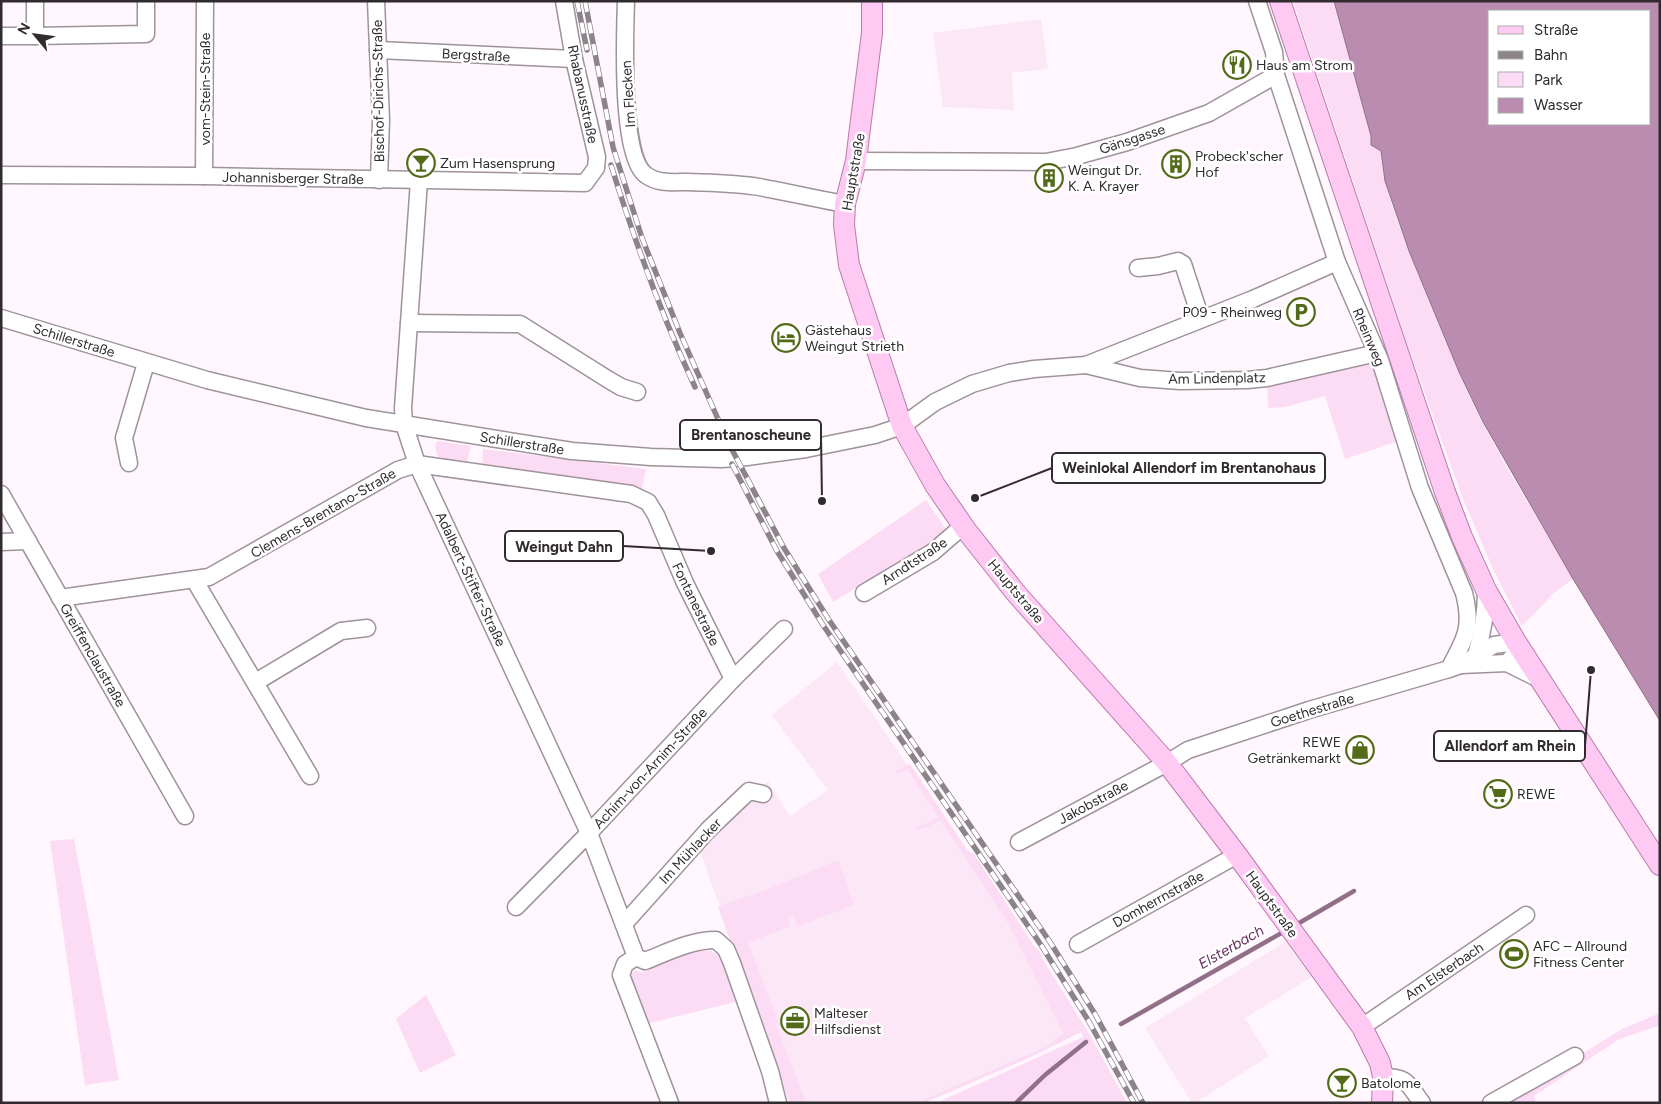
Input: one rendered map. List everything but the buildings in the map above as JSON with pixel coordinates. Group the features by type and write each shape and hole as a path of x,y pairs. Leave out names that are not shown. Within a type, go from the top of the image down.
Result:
{"main road":[{"name":"Hauptstraße","path":"872,1 872,33 856,161 845,204 844,225 849,265 902,426 935,485 963,526 1015,592 1167,763 1237,855 1362,1027 1380,1063 1383,1077 1382,1103"},
{"path":"1280,1 1445,492 1462,537 1486,590 1516,642 1660,865"}],"street":[{"path":"35,1 36,36"},
{"path":"1,36 146,34 146,1"},
{"name":"vom-Stein-Straße","path":"204,176 205,1"},
{"name":"Bischof-Dirichs-Straße","path":"376,1 381,120 379,180"},
{"name":"Rhabanusstraße","path":"564,1 574,59 597,157 596,168 586,183"},
{"name":"Im Flecken","path":"626,1 625,70 630,134 634,152 645,175 661,182 734,184 845,204"},
{"name":"Rheinweg","path":"1257,1 1274,52 1276,75 1338,262 1376,353 1420,488 1464,593 1468,608 1468,623 1466,637 1455,667"},
{"name":"Bergstraße","path":"378,50 574,59"},
{"name":"Gänsgasse","path":"856,161 1046,162 1077,156 1127,142 1209,113 1276,75"},
{"name":"Johannisberger Straße","path":"1,175 204,176 586,183"},
{"name":"Adalbert-Stifter-Straße","path":"419,181 404,424 417,464 590,833 636,957"},
{"path":"1138,268 1158,266 1178,260 1183,264 1201,319"},
{"name":"Am Lindenplatz","path":"902,426 954,391 990,377 1034,369 1086,365 1253,299 1338,262"},
{"name":"Schillerstraße","path":"1,318 146,362 254,392 343,413 572,451 607,455 713,459 747,457 806,450 875,435 902,426"},
{"path":"409,323 520,324 621,387 637,392"},
{"name":"Am Lindenplatz","path":"1086,365 1140,378 1180,381 1247,380 1267,378 1376,353"},
{"path":"129,463 124,438 146,362"},
{"name":"Clemens-Brentano-Straße","path":"60,598 209,578 398,470 417,464 631,494 648,502"},
{"name":"Greiffenclaustraße","path":"1,494 185,816"},
{"name":"Fontanestraße","path":"648,502 656,514 685,583 733,679"},
{"name":"Arndtstraße","path":"864,593 933,552 963,526"},
{"path":"1,542 28,541"},
{"path":"195,581 310,776"},
{"path":"1476,655 1485,619 1486,590"},
{"path":"256,682 341,631 367,628"},
{"name":"Achim-von-Arnim-Straße","path":"516,906 590,833 733,679 784,629"},
{"path":"1455,667 1494,645 1516,642 1514,655 1507,664"},
{"path":"1455,667 1507,664 1539,679"},
{"name":"Goethestraße","path":"1167,763 1188,750 1229,736 1308,710 1455,667"},
{"name":"Jakobstraße","path":"1019,842 1167,763"},
{"name":"Im Mühlacker","path":"624,924 708,830 749,791 763,794"},
{"name":"Domherrnstraße","path":"1078,944 1237,855"},
{"name":"Am Elsterbach","path":"1362,1027 1526,914"},
{"path":"670,1103 622,975 625,964 636,957 645,961 703,940 716,940 726,949 732,962 770,1071 778,1103"},
{"path":"1491,1103 1575,1056"},
{"path":"1383,1077 1398,1077 1406,1081 1422,1103"}],"shaded area":[{"path":"1041,19 1048,69 1012,73 1014,110 943,107 933,33"},
{"path":"837,662 1035,952 1079,1021 1044,1051 925,1103 789,1103 699,848 768,781 790,816 828,790 772,715"},
{"path":"1285,942 1312,977 1245,1018 1269,1056 1195,1103 1192,1103 1145,1028"}],"green space":[{"path":"1293,1 1334,1 1371,136 1371,145 1381,150 1390,200 1443,334 1482,422 1515,482 1573,579 1554,593 1522,626 1493,569 1463,499 1409,349"},
{"path":"1377,363 1401,440 1345,459 1325,396 1285,407 1268,408 1267,385"},
{"path":"438,441 471,446 467,463 439,458 435,448"},
{"path":"483,449 646,469 642,489 482,466"},
{"path":"926,500 948,532 833,602 818,574"},
{"path":"910,764 968,851 974,854 1034,946 1040,951 1042,958 1090,1035 1127,1103 936,1103 1083,1037 1081,1032 1031,1057 923,1103 916,1103 1048,1046 1063,1033 1009,925 941,821 916,831 915,828 939,818 908,770 897,774 896,771"},
{"path":"74,839 119,1080 85,1085 50,841"},
{"path":"839,860 854,905 798,926 793,916 787,918 790,926 748,943 779,1023 776,1025 806,1103 790,1103 718,907 749,895 751,896"},
{"path":"696,950 711,951 721,956 739,1001 646,1024 630,979 634,970 646,971 664,961"},
{"path":"426,995 456,1055 420,1073 396,1019"},
{"path":"1660,1013 1660,1025 1619,1039 1534,1096 1536,1103 1503,1103 1622,1029"}],"water":[{"path":"1334,1 1660,1 1660,721 1573,579 1483,422 1459,372 1409,251 1385,181 1381,151 1371,145 1371,136"}],"waterway":[{"name":"Elsterbach","path":"1294,926 1354,891"},
{"name":"Elsterbach","path":"1121,1024 1285,931"},
{"name":"Elsterbach","path":"1016,1103 1045,1075 1086,1042"}],"railway":[{"path":"577,1 587,50"},
{"path":"585,1 613,147 642,238 680,333 729,444 784,548 829,620 1050,942 1095,1014 1143,1103"},
{"path":"611,165 649,278 695,387"},
{"path":"732,464 777,551 823,625 1041,945 1088,1020 1134,1103"}],"place":[{"name":"Haus am Strom","path":"1237,65"},
{"name":"Zum Hasensprung","path":"421,163"},
{"name":"Probeck'scher Hof","path":"1176,164"},
{"name":"Weingut Dr. K. A. Krayer","path":"1049,178"},
{"name":"P09 - Rheinweg","path":"1301,312"},
{"name":"Gästehaus Weingut Strieth","path":"786,338"},
{"name":"Weinlokal Allendorf im Brentanohaus","path":"975,498"},
{"name":"Brentanoscheune","path":"822,501"},
{"name":"Weingut Dahn","path":"711,551"},
{"name":"Allendorf am Rhein","path":"1591,670"},
{"name":"REWE Getränkemarkt","path":"1360,750"},
{"name":"REWE","path":"1498,794"},
{"name":"AFC – Allround Fitness Center","path":"1514,954"},
{"name":"Malteser Hilfsdienst","path":"795,1021"},
{"name":"Batolome","path":"1342,1083"}]}
